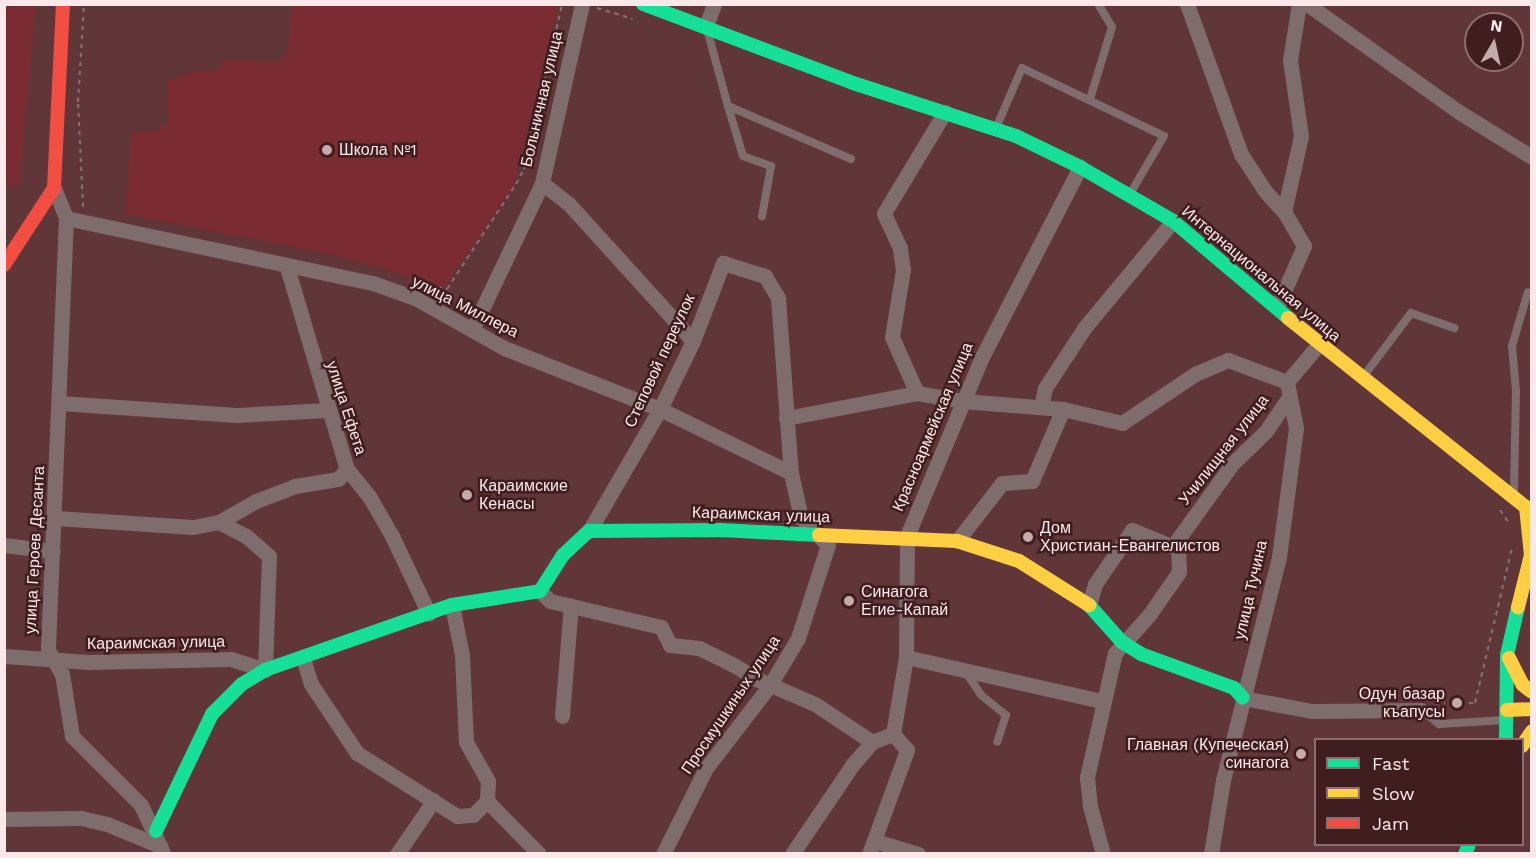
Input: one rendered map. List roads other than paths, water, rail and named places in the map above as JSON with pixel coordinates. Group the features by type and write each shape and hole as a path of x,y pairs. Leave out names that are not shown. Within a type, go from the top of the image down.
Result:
{"street":[{"path":"63,4 54,188 66,218"},
{"name":"Больничная улица","path":"472,330 542,183 582,4"},
{"name":"Интернациональная улица","path":"643,4 854,83 995,129 1080,167 1173,221 1319,344 1526,503"},
{"path":"705,26 714,4"},
{"path":"1188,4 1241,154 1265,192 1284,212 1304,246 1277,307"},
{"path":"1284,212 1301,136 1290,60 1306,5 1459,112 1532,158"},
{"path":"917,393 892,337 903,270 900,248 884,213 945,112"},
{"name":"Красноармейская улица","path":"893,734 906,657 907,536 963,401 1004,311 1056,219 1080,167"},
{"path":"542,183 568,203 693,340"},
{"path":"4,266 54,188"},
{"name":"улица Миллера","path":"66,218 287,267 373,283 417,299 538,363 660,410 791,473"},
{"name":"улица Героев Десанта","path":"66,218 56,518 48,650 62,674 72,736 141,805 156,831 162,850"},
{"path":"1041,407 1045,388 1085,327 1173,221"},
{"name":"Степовой переулок","path":"588,531 660,410 693,340 723,263 765,276 778,298"},
{"name":"улица Ефета","path":"287,267 327,410 347,469 369,496 392,536 429,614"},
{"name":"Просмушкиных улица","path":"663,854 706,768 770,685 801,629 828,545 801,518 791,473 778,298"},
{"path":"786,418 917,393 963,401 1063,409 1122,423 1195,374 1228,360 1287,382 1319,344"},
{"name":"улица Тучина","path":"1211,854 1243,698 1281,547 1296,428 1288,398 1287,382"},
{"name":"Училищная улица","path":"1103,854 1090,806 1087,777 1102,700 1115,653 1122,642 1149,615 1179,572 1178,539 1232,464 1266,431 1288,398"},
{"path":"60,403 237,415 327,410"},
{"path":"957,541 1002,483 1032,481 1063,409"},
{"path":"56,518 193,527 219,522 256,501 295,486 338,478 347,469"},
{"path":"1506,738 1508,655 1531,555 1526,503"},
{"path":"219,522 246,536 269,556 265,670"},
{"name":"Караимская улица","path":"588,531 720,530 818,536 907,536 957,541 1019,561 1089,605 1122,642 1141,654 1234,688 1243,698 1312,711 1421,710"},
{"path":"1089,605 1095,584 1132,530 1178,549"},
{"path":"156,831 212,714 242,684 265,670 452,605 540,591 563,555 588,531"},
{"path":"4,545 53,551"},
{"path":"540,591 550,601 661,627 670,645 699,648 770,685 815,704 872,742"},
{"path":"303,658 311,684 352,748 457,816 473,815 487,801 488,782 466,742 462,655 452,605"},
{"path":"562,716 571,605"},
{"path":"1508,655 1523,685 1532,692"},
{"name":"Караимская улица","path":"4,656 53,661 231,659 265,670"},
{"path":"906,657 967,674 1102,700"},
{"path":"1507,715 1532,709"},
{"path":"1524,743 1532,730"},
{"path":"792,854 872,742 893,734 907,750 872,847 918,854"},
{"path":"398,854 434,800"},
{"path":"487,801 539,854"},
{"path":"4,819 81,818 106,824 162,850"}],"lane":[{"path":"1090,99 1112,27 1098,4"},
{"path":"705,26 743,156 771,166 762,216"},
{"path":"995,129 1022,68 1164,136 1129,196"},
{"path":"728,106 851,159"},
{"path":"1526,503 1512,346 1528,292"},
{"path":"1362,378 1411,313 1454,328"},
{"path":"967,674 981,695 1006,715 997,742"},
{"name":"Караимская улица","path":"1421,710 1438,724 1507,715"}],"place":[{"name":"Школа №1","path":"327,150"},
{"name":"Караимские Кенасы","path":"467,495"},
{"name":"Дом Христиан-Евангелистов","path":"1028,537"},
{"name":"Синагога Егие-Капай","path":"849,601"},
{"name":"Одун базар къапусы","path":"1457,703"},
{"name":"Главная (Купеческая) синагога","path":"1301,754"}]}
